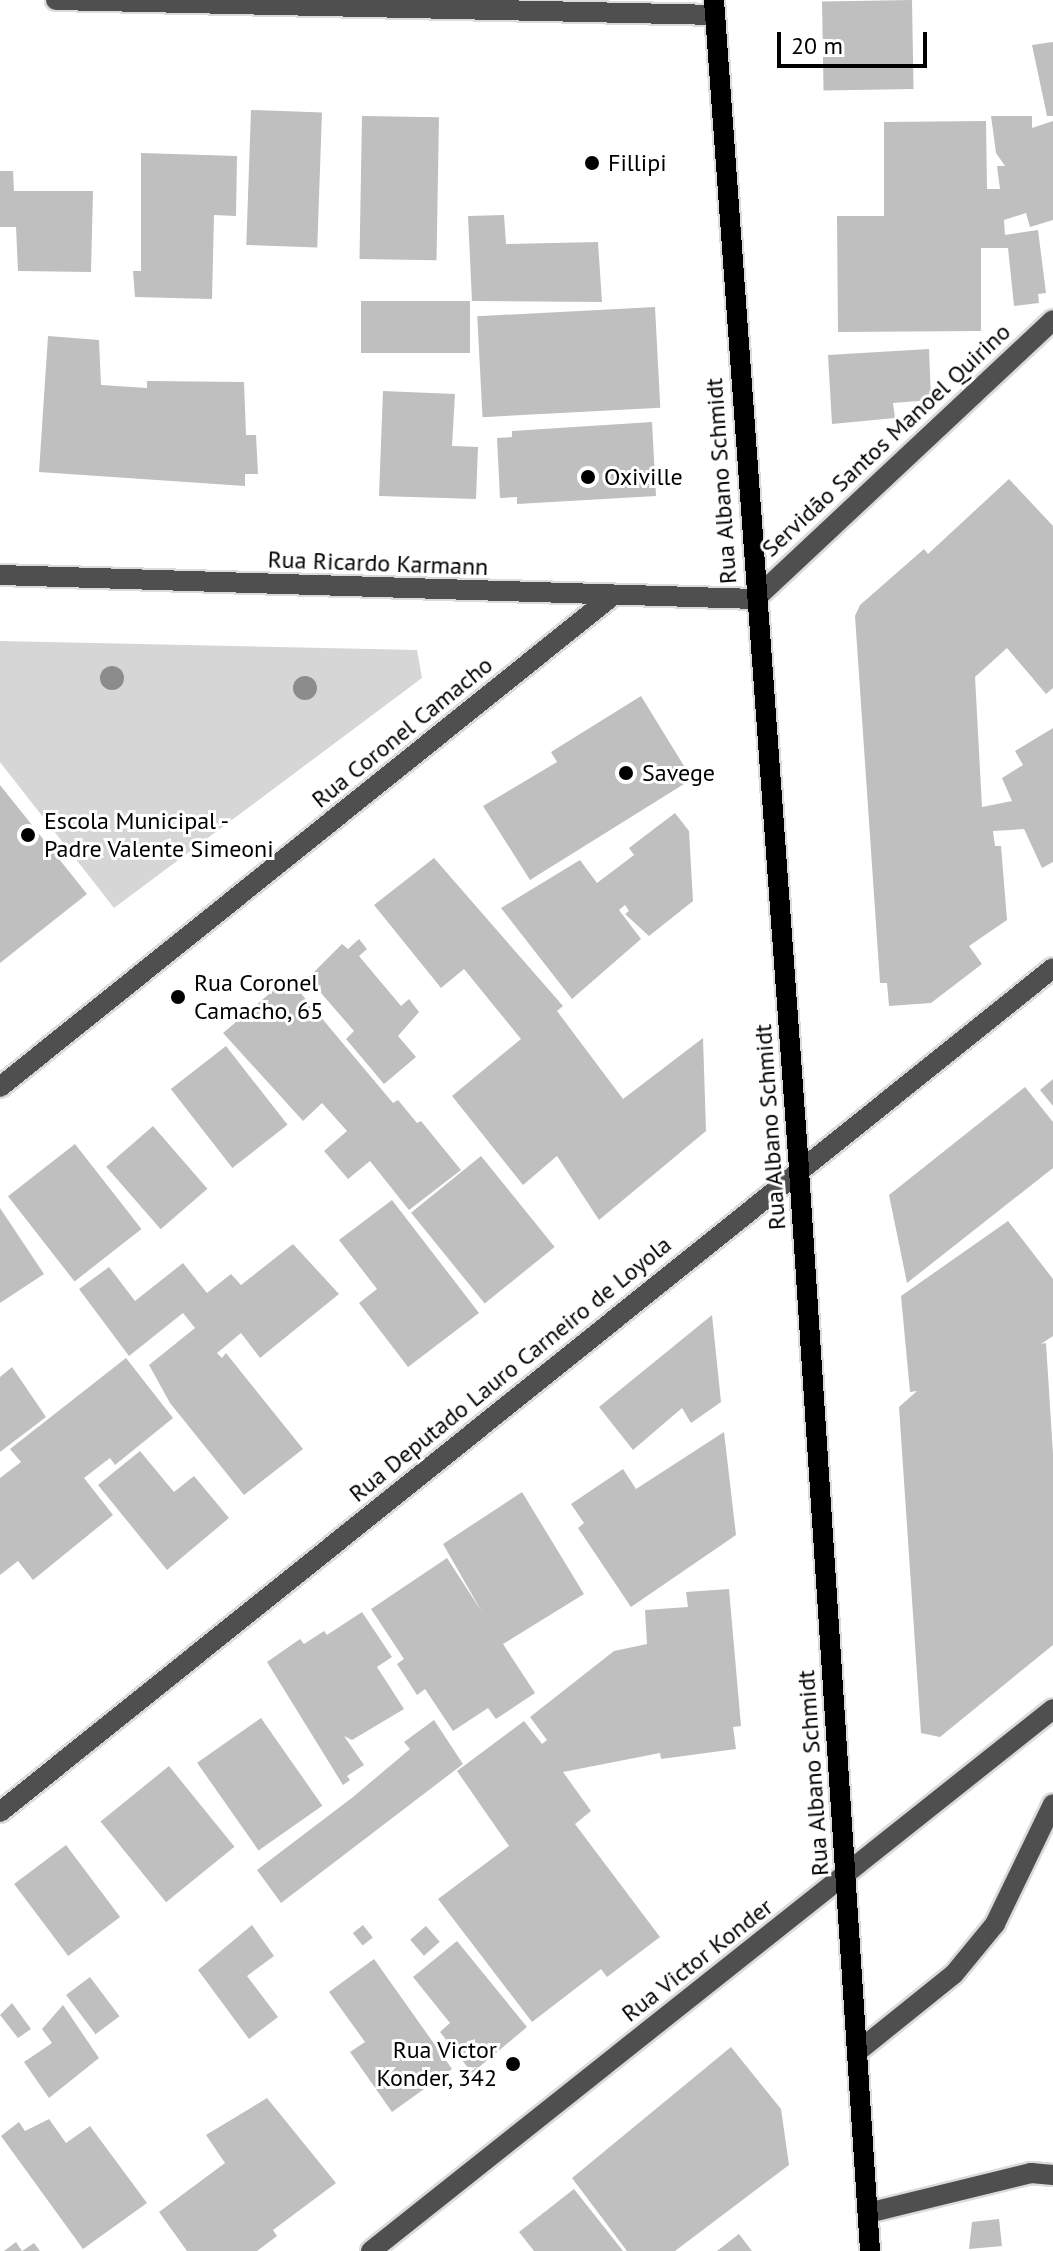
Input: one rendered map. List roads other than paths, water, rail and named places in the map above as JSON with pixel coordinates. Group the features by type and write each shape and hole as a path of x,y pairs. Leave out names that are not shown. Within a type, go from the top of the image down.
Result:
{"main road":[{"name":"Rua Albano Schmidt","path":"714,8 799,1170 870,2251"}],"street":[{"path":"56,0 714,8"},
{"name":"Servidão Santos Manoel Quirino","path":"755,599 1053,320"},
{"name":"Rua Ricardo Karmann","path":"0,575 611,597 755,599"},
{"name":"Rua Coronel Camacho","path":"0,1087 611,597"},
{"name":"Rua Deputado Lauro Carneiro de Loyola","path":"0,1812 1053,968"},
{"name":"Rua Victor Konder","path":"371,2251 1052,1711"},
{"path":"857,2052 954,1974 995,1924 1053,1804"},
{"path":"868,2213 1031,2173 1053,2175"}],"place":[{"name":"Fillipi","path":"592,163"},
{"name":"Oxiville","path":"588,477"},
{"name":"Savege","path":"626,773"},
{"name":"Escola Municipal - Padre Valente Simeoni","path":"28,835"},
{"name":"Rua Coronel Camacho, 65","path":"178,997"},
{"name":"Rua Victor Konder, 342","path":"513,2064"}]}
